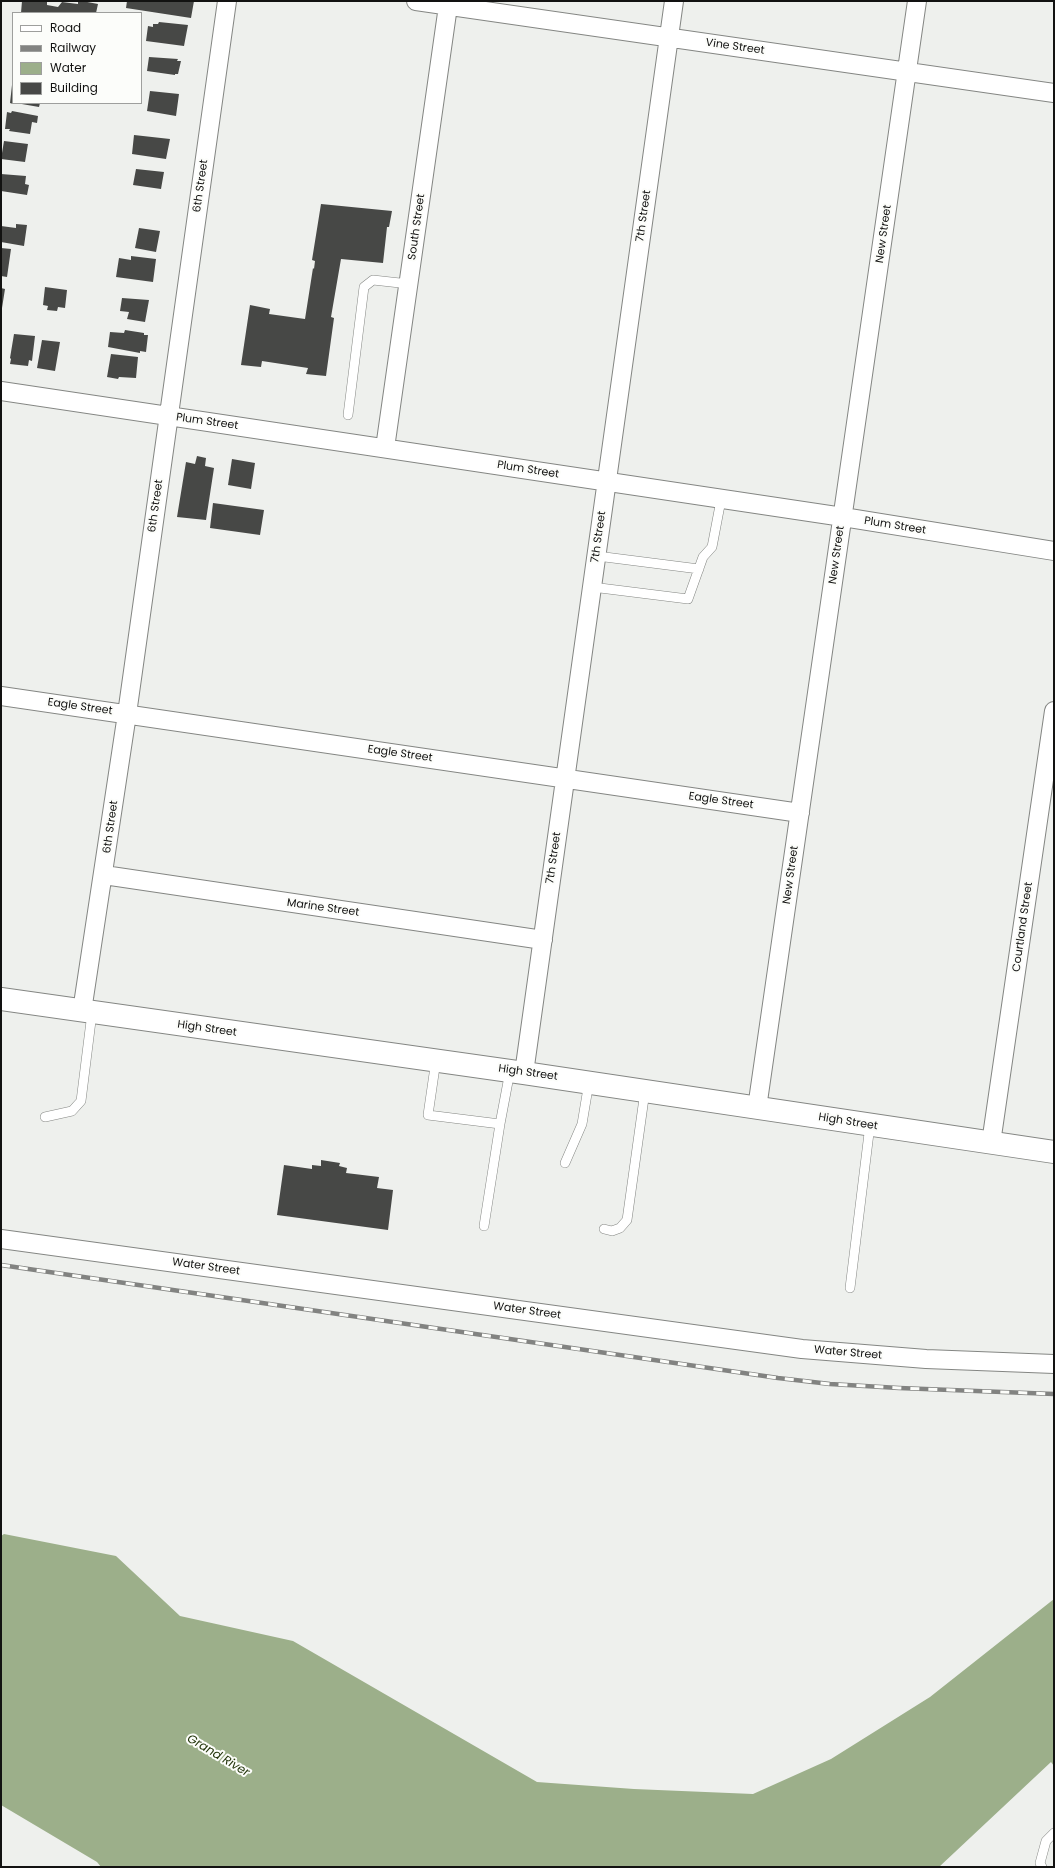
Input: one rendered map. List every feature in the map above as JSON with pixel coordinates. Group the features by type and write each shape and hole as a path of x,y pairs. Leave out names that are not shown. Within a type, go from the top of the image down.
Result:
{"street":[{"name":"6th Street","path":"87,1012 104,875 228,1"},
{"name":"Vine Street","path":"416,1 1054,93"},
{"name":"7th Street","path":"517,1072 543,940 674,1"},
{"name":"New Street","path":"757,1108 917,1"},
{"name":"South Street","path":"386,448 448,6"},
{"name":"Plum Street","path":"1,391 842,517 1054,551"},
{"name":"Eagle Street","path":"1,696 800,812"},
{"name":"Courtland Street","path":"991,1143 1054,711"},
{"name":"Marine Street","path":"104,875 543,940"},
{"name":"High Street","path":"1,999 589,1082 1054,1152"},
{"name":"Water Street","path":"1,1239 802,1349 926,1359 1054,1364"}],"lane":[{"path":"348,415 364,287 373,280 409,284"},
{"path":"592,587 688,599 703,557 712,547 721,500"},
{"path":"596,556 698,569"},
{"path":"45,1117 72,1111 81,1102 87,1012"},
{"path":"436,1060 428,1115 500,1124"},
{"path":"484,1226 500,1124 517,1072"},
{"path":"565,1163 582,1124 589,1082"},
{"path":"604,1229 612,1231 620,1228 627,1220 645,1091"},
{"path":"850,1288 870,1125"},
{"path":"1042,1867 1040,1863 1046,1841 1054,1833"}],"water":[{"name":"Grand River","path":"4,1534 116,1556 180,1616 293,1641 537,1782 634,1789 753,1794 831,1759 930,1697 1054,1599 1054,1766 1051,1762 939,1867 101,1867 97,1862 1,1805 1,1536"}],"building":[{"path":"22,1 47,1 47,5 58,7 62,2 78,4 78,1 82,1 98,4 96,12 21,12"},
{"path":"127,1 194,1 191,18 126,8"},
{"path":"159,22 188,25 184,46 146,41 148,26 153,27 153,24 158,24"},
{"path":"149,57 178,59 177,61 181,61 178,74 175,75 147,71"},
{"path":"12,85 12,104 10,103"},
{"path":"150,91 179,94 176,116 147,111"},
{"path":"22,104 40,104 39,107"},
{"path":"12,111 38,116 37,123 32,122 30,134 5,129 7,112 11,113"},
{"path":"134,135 170,139 166,159 132,154"},
{"path":"4,141 28,144 25,162 1,159"},
{"path":"136,169 164,172 161,189 133,185"},
{"path":"1,174 26,176 25,184 29,185 27,195 1,191"},
{"path":"321,204 392,211 389,227 387,227 383,263 341,259 331,317 334,318 326,376 306,374 308,368 262,361 261,367 241,365 250,305 270,309 269,314 305,319 313,268 314,269 315,261 312,260"},
{"path":"16,224 27,225 24,246 1,242 1,226 16,228"},
{"path":"139,228 160,231 156,252 135,248"},
{"path":"1,248 11,249 7,277 1,276"},
{"path":"131,256 156,259 153,282 116,277 119,258 131,260"},
{"path":"45,287 67,290 65,308 58,307 57,311 47,310 48,306 43,305"},
{"path":"1,288 5,289 2,308 1,307"},
{"path":"122,298 149,300 145,322 127,319 129,312 120,311"},
{"path":"125,330 148,335 146,352 140,351 140,353 108,347 110,332 124,333"},
{"path":"14,334 35,336 32,361 29,360 28,366 10,364"},
{"path":"42,340 60,342 55,371 37,368"},
{"path":"111,354 138,357 136,378 119,377 118,379 107,377"},
{"path":"197,456 206,458 205,466 214,468 206,520 177,517 186,462 195,464"},
{"path":"232,459 255,463 251,489 228,485"},
{"path":"213,503 264,510 260,535 210,528"},
{"path":"321,1160 340,1163 339,1166 347,1168 346,1173 379,1177 377,1188 393,1190 388,1230 277,1215 284,1165 312,1169 312,1165 321,1166"}],"railway":[{"path":"1,1265 778,1378 830,1384 1054,1394"}]}
